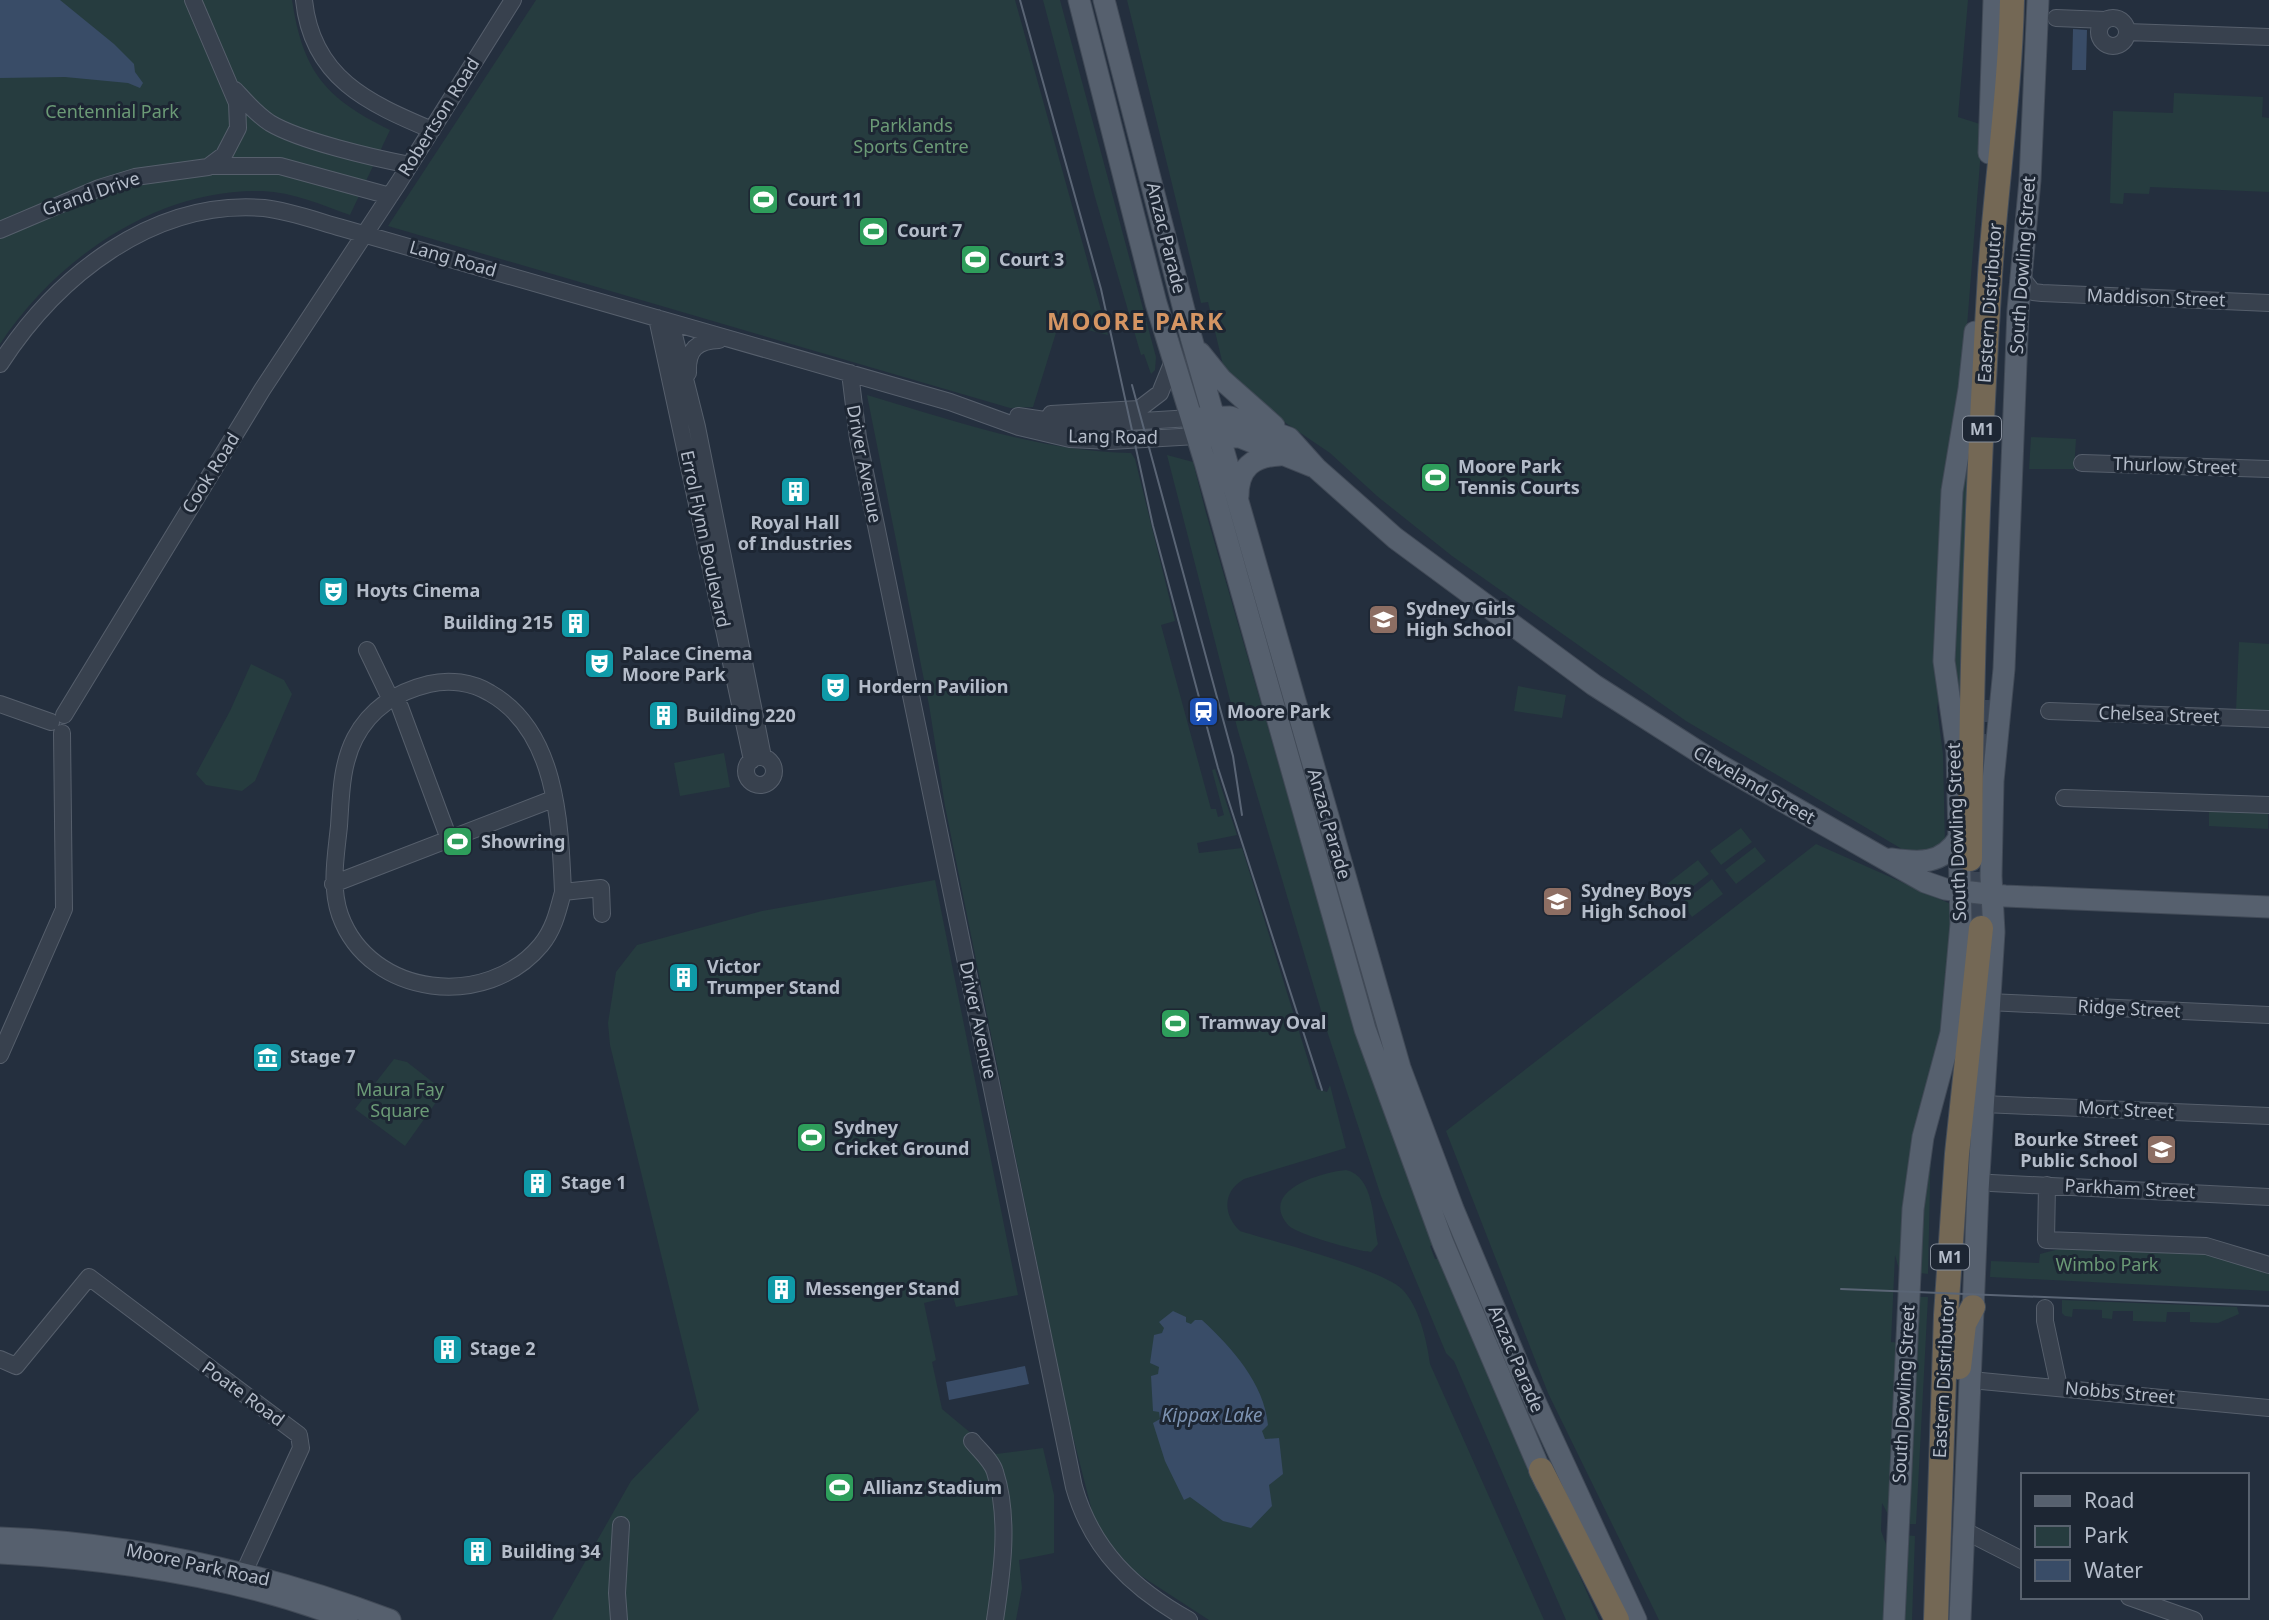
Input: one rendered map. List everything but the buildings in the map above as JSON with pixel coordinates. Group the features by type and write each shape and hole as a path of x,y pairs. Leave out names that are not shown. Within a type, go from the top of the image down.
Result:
{"highway":[{"path":"2006,0 2007,106"},
{"name":"Eastern Distributor","path":"1965,849 1986,348 2007,106 2012,0"},
{"name":"Eastern Distributor","path":"1986,700 2003,267 2021,103 2024,0"},
{"name":"Eastern Distributor","path":"1936,1620 1937,1531 1948,1289 1957,1154 1981,928"},
{"name":"Eastern Distributor","path":"1921,1620 1923,1495 1943,1163 1953,1075"},
{"name":"M1","path":"1938,1587 1948,1534 1964,1324 1973,1307"},
{"path":"1541,1469 1617,1620"}],"main road":[{"name":"Anzac Parade","path":"1079,0 1173,361 1375,1062 1443,1243 1607,1620"},
{"name":"Anzac Parade","path":"1104,0 1191,337 1400,1068 1454,1209 1525,1381 1636,1620"},
{"name":"South Dowling Street","path":"1894,1620 1913,1209 1923,1137 1951,1033 1961,924 1960,891 1965,849 1944,661 1952,491 1972,367 1990,144 1994,0"},
{"name":"South Dowling Street","path":"1960,1620 1988,1002 1994,932 1993,781 2004,669 2018,310 2047,13"},
{"path":"1191,337 1210,369 1285,447 1248,464 1240,477 1238,501"},
{"name":"Cleveland Street","path":"1194,427 1256,424 1316,468 1404,545 1594,685 1716,763 1925,882 1960,891 1992,895 2269,907"},
{"path":"1884,858 1912,862 1935,860 1965,849"},
{"name":"Moore Park Road","path":"0,1538 63,1541 132,1549 240,1579 349,1620"},
{"name":"Moore Park Road","path":"0,1553 100,1560 302,1589 390,1620"}],"street":[{"path":"193,0 205,33 233,88 256,112 282,129 377,158 410,165"},
{"path":"304,0 320,56 341,78 376,105 432,130"},
{"name":"Robertson Road","path":"365,234 513,0"},
{"path":"2047,13 2120,20 2127,32"},
{"path":"2106,20 2099,32 2105,43 2117,45 2124,40 2127,32"},
{"path":"2127,32 2269,37"},
{"path":"208,167 224,155 238,128 233,88"},
{"name":"Grand Drive","path":"0,230 111,183 208,167 280,166 390,197"},
{"name":"Lang Road","path":"0,364 39,311 74,278 116,247 174,220 222,209 264,208 365,234 950,402 1019,427 1070,439 1110,441 1194,427"},
{"name":"Cook Road","path":"59,724 262,390 365,234"},
{"path":"2021,277 2033,292 2042,293"},
{"path":"2018,310 2042,293"},
{"name":"Maddison Street","path":"2042,293 2269,303"},
{"name":"Errol Flynn Boulevard","path":"664,320 689,395 757,759 664,320"},
{"path":"689,395 688,358 693,348 703,342 729,339"},
{"path":"1006,413 1139,409 1160,393 1173,361"},
{"name":"Driver Avenue","path":"850,373 859,438 1074,1487 1089,1527 1115,1566 1143,1590 1189,1620"},
{"name":"Lang Road","path":"950,402 1047,422 1194,427"},
{"name":"Thurlow Street","path":"2081,463 2269,470"},
{"path":"367,650 396,702 449,839"},
{"path":"460,682 481,687 506,702 538,742 547,766 553,799 563,892 555,922 540,946 499,976 455,988 428,986 407,980 371,959 348,931 340,915 333,884 345,761 359,730 372,712 396,702 434,683 460,682"},
{"path":"0,704 59,724 64,909 0,1055"},
{"name":"Chelsea Street","path":"2049,711 2269,719"},
{"path":"2064,798 2269,805"},
{"path":"333,884 553,799"},
{"path":"563,892 601,888 602,914"},
{"name":"Ridge Street","path":"1988,1002 2269,1015"},
{"name":"Mort Street","path":"1983,1104 2269,1116"},
{"name":"Parkham Street","path":"1991,1183 2269,1197"},
{"path":"2047,1185 2046,1240 2206,1246 2269,1265"},
{"name":"Poate Road","path":"0,1359 16,1366 89,1277 299,1435 301,1448 240,1579"},
{"path":"2045,1308 2045,1321 2059,1387"},
{"name":"Nobbs Street","path":"1971,1380 2041,1389 2059,1387 2269,1408"},
{"path":"972,1441 995,1469 999,1496 1002,1548 995,1620"},
{"path":"619,1620 617,1592 621,1525"},
{"path":"1969,1533 2021,1559"},
{"path":"2135,1599 2194,1620"}],"green space":[{"name":"Centennial Park","path":"0,0 292,0 303,46 321,80 349,106 390,130 350,215 285,194 262,191 223,193 185,202 148,216 113,234 80,257 23,313 0,344"},
{"name":"Parklands Sports Centre","path":"536,0 1015,0 1108,335 1059,323 1033,407 1010,408 388,226"},
{"path":"1043,0 1060,0 1156,357 1155,370 1151,374 1144,354 1141,355 1095,197"},
{"path":"1127,0 1968,0 1958,117 1983,125 1962,389 1946,464 1940,690 1937,708 1943,755 1945,846 1912,855 1686,721 1452,556 1377,496 1330,453 1274,415 1232,403 1208,302 1201,303"},
{"path":"2174,93 2263,97 2262,117 2269,118 2269,192 2150,187 2149,194 2124,193 2123,204 2110,203 2113,111 2173,113"},
{"path":"867,395 1030,441 1131,453 1135,459 1175,621 1161,625 1211,809 1216,809 1218,817 1224,815 1212,770 1215,769 1237,835 1197,843 1199,853 1242,848 1317,1089 1327,1092 1330,1085 1346,1148 1244,1179 1232,1190 1229,1197 1227,1204 1230,1218 1240,1231 1372,1273 1390,1281 1408,1296 1421,1324 1430,1364 1544,1620 1209,1620 1135,1572 1109,1543 1093,1515 1068,1417 945,806 929,705"},
{"path":"1975,400 1964,705 1958,706 1954,630 1956,552 1963,475"},
{"path":"2031,437 2076,439 2074,469 2029,469"},
{"path":"1167,455 1193,462 1357,1036 1435,1244 1430,1246 1435,1259 1440,1258 1599,1620 1566,1620 1454,1361 1446,1353 1381,1196 1328,1034 1238,731"},
{"path":"2239,642 2269,644 2269,711 2236,710"},
{"path":"251,664 284,680 292,694 255,781 242,791 206,785 196,774 230,711"},
{"path":"1518,686 1566,695 1562,718 1514,711"},
{"path":"724,753 730,787 680,796 674,763"},
{"path":"2209,806 2268,808 2268,829 2209,826"},
{"path":"1741,828 1752,842 1721,865 1710,851"},
{"path":"1816,844 1953,905 1941,1042 1902,1269 1899,1269 1895,1255 1891,1342 1900,1343 1891,1520 1882,1503 1881,1531 1890,1555 1888,1620 1659,1620 1548,1393 1446,1131"},
{"path":"1755,847 1766,861 1736,884 1725,870"},
{"path":"1698,860 1709,874 1678,898 1667,884"},
{"path":"1712,879 1723,894 1692,917 1682,903"},
{"name":"Sydney Cricket Ground","path":"935,880 1018,1295 956,1307 953,1296 924,1303 936,1360 932,1362 942,1409 996,1454 1043,1448 1054,1495 1054,1553 1019,1560 1022,1588 1016,1620 552,1620 631,1481 699,1410 610,1045 608,1023 616,972 637,945 762,911"},
{"name":"Maura Fay Square","path":"394,1059 407,1062 444,1091 405,1146 355,1109"},
{"path":"1931,1139 1928,1274 1920,1273 1919,1231"},
{"path":"1346,1170 1362,1181 1371,1200 1378,1244 1371,1252 1302,1233 1288,1225 1281,1213 1281,1202 1297,1185"},
{"name":"Wimbo Park","path":"2074,1245 2210,1252 2250,1268 2269,1269 2269,1291 1990,1277 1991,1261 2039,1263 2040,1254"},
{"path":"1915,1297 1928,1297 1916,1524 1905,1524"},
{"path":"2062,1300 2237,1307 2239,1314 2218,1323 2190,1322 2190,1312 2167,1312 2166,1322 2133,1321 2133,1311 2113,1311 2112,1319 2102,1318 2102,1310 2073,1309 2072,1317 2062,1313"},
{"path":"1904,1535 1915,1536 1912,1620 1900,1620"}],"water":[{"path":"0,0 60,0 134,64 135,72 143,83 140,88 128,83 65,77 0,78"},
{"path":"2073,29 2087,30 2086,70 2072,70"},
{"name":"Kippax Lake","path":"1173,1311 1186,1317 1186,1322 1191,1324 1195,1320 1202,1320 1235,1354 1260,1395 1268,1425 1262,1431 1265,1439 1279,1438 1283,1474 1269,1485 1272,1506 1251,1528 1223,1521 1190,1497 1184,1500 1165,1461 1153,1423 1160,1419 1159,1412 1153,1411 1151,1376 1158,1374 1159,1367 1150,1363 1154,1335 1162,1333 1164,1328 1159,1322"},
{"path":"1025,1366 1029,1384 949,1400 946,1382"}],"tunnel":[{"path":"1984,794 1986,700"},
{"path":"1981,928 1982,872"}],"tram line":[{"path":"1020,0 1101,289 1153,526 1218,768 1322,1090"},
{"path":"1132,385 1233,756 1242,815"},
{"path":"1841,1289 2269,1306"}],"place":[{"name":"Court 11","path":"764,200"},
{"name":"Court 7","path":"874,231"},
{"name":"Court 3","path":"976,260"},
{"name":"Moore Park Tennis Courts","path":"1435,477"},
{"name":"Royal Hall of Industries","path":"795,492"},
{"name":"Hoyts Cinema","path":"333,591"},
{"name":"Sydney Girls High School","path":"1383,619"},
{"name":"Building 215","path":"576,623"},
{"name":"Palace Cinema Moore Park","path":"599,664"},
{"name":"Hordern Pavilion","path":"835,687"},
{"name":"Moore Park","path":"1204,712"},
{"name":"Building 220","path":"663,716"},
{"name":"Showring","path":"458,842"},
{"name":"Sydney Boys High School","path":"1558,901"},
{"name":"Victor Trumper Stand","path":"684,977"},
{"name":"Tramway Oval","path":"1176,1023"},
{"name":"Stage 7","path":"267,1057"},
{"name":"Sydney Cricket Ground","path":"811,1138"},
{"name":"Bourke Street Public School","path":"2161,1150"},
{"name":"Stage 1","path":"538,1183"},
{"name":"Messenger Stand","path":"782,1289"},
{"name":"Stage 2","path":"447,1349"},
{"name":"Allianz Stadium","path":"840,1488"},
{"name":"Building 34","path":"478,1552"}],"district":[{"name":"MOORE PARK","path":"1136,322"}]}
